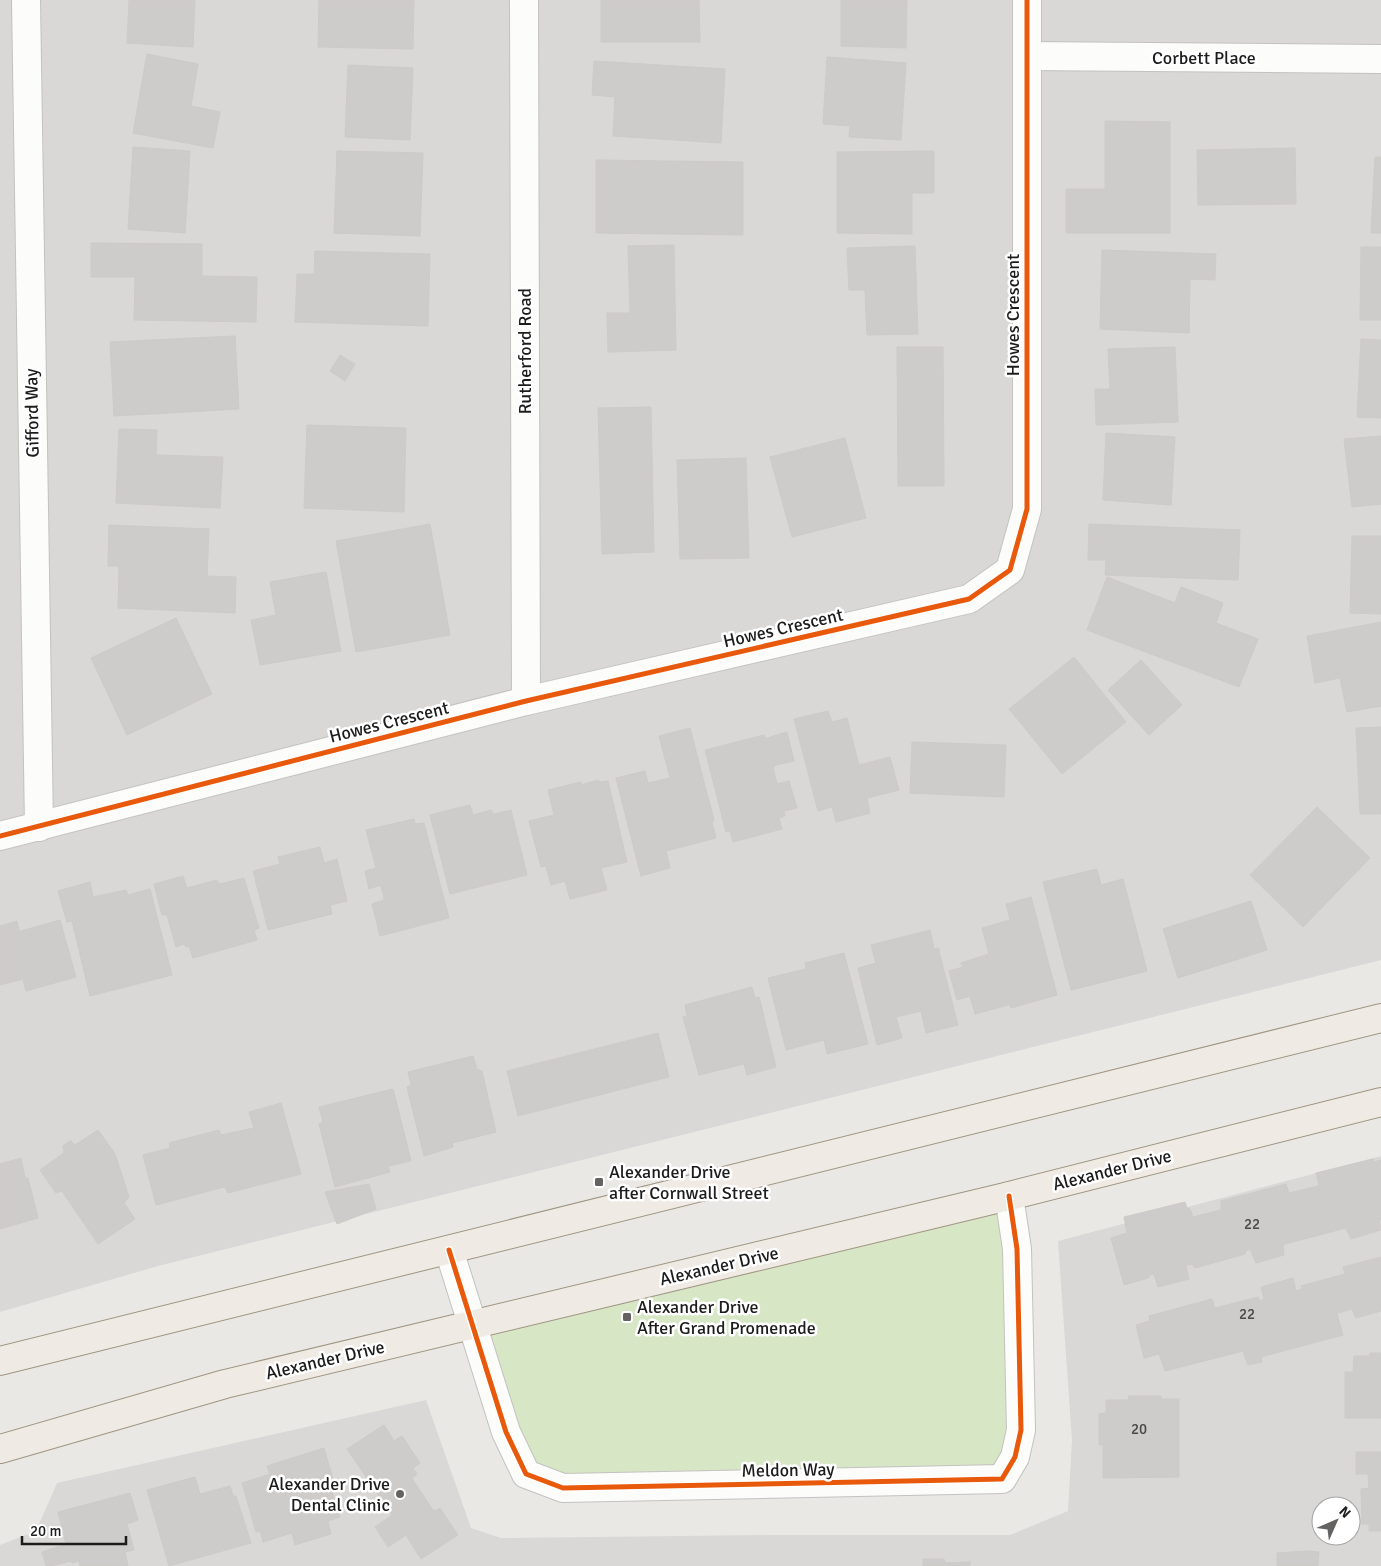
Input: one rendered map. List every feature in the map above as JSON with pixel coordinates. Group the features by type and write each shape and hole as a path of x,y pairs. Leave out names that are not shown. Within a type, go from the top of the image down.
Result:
{"main road":[{"path":"0,1361 1381,1018"},
{"name":"Alexander Drive","path":"0,1448 225,1384 1009,1196 1381,1102"}],"street":[{"name":"Gifford Way","path":"26,0 39,826"},
{"name":"Rutherford Road","path":"524,0 526,702"},
{"name":"Howes Crescent","path":"0,836 526,702 969,599 1010,570 1027,509 1027,0"},
{"name":"Corbett Place","path":"1027,56 1381,59"},
{"name":"Meldon Way","path":"449,1250 506,1432 526,1474 563,1488 1002,1479 1015,1457 1021,1430 1017,1249 1009,1196"}],"shaded area":[{"path":"0,0 1381,0 1381,960 158,1266 0,1312"},
{"path":"1381,1156 1381,1566 0,1566 0,1545 36,1531 57,1483 426,1400 471,1528 501,1538 1010,1535 1068,1511 1072,1440 1058,1241"}],"green space":[{"path":"1009,1196 1021,1430 1002,1479 563,1488 526,1474 473,1324"}],"building":[{"path":"129,0 195,0 193,47 127,43"},
{"path":"319,0 414,0 413,49 318,47"},
{"path":"601,0 699,0 700,42 601,42"},
{"path":"841,0 907,0 906,48 841,46"},
{"path":"147,54 198,64 191,106 220,112 213,148 133,133"},
{"path":"827,57 906,63 901,140 849,137 850,126 823,124"},
{"path":"594,61 725,69 721,143 613,136 615,97 592,95"},
{"path":"348,65 413,68 410,140 345,137"},
{"path":"1105,121 1170,122 1170,233 1066,233 1066,189 1105,189"},
{"path":"133,147 190,151 185,233 128,229"},
{"path":"1295,148 1296,204 1198,205 1197,150"},
{"path":"337,151 423,153 420,236 334,233"},
{"path":"934,151 934,193 912,193 912,234 837,233 837,152"},
{"path":"1375,157 1381,157 1381,233 1371,233"},
{"path":"596,160 743,162 743,235 596,233"},
{"path":"91,243 202,244 202,276 257,277 256,322 134,320 135,277 91,277"},
{"path":"674,245 676,350 608,352 607,313 630,313 628,246"},
{"path":"915,246 918,334 867,335 865,290 849,290 847,248"},
{"path":"1361,247 1381,247 1381,320 1360,320"},
{"path":"1102,250 1216,254 1215,280 1190,279 1189,333 1100,329"},
{"path":"315,251 430,254 428,326 295,322 297,274 314,274"},
{"path":"235,336 239,409 114,416 110,342"},
{"path":"1361,339 1381,340 1381,418 1357,417"},
{"path":"897,347 943,347 944,486 898,486"},
{"path":"1175,347 1178,422 1096,425 1095,389 1110,389 1108,349"},
{"path":"340,355 355,364 345,381 330,371"},
{"path":"651,407 654,552 602,554 598,408"},
{"path":"307,425 406,428 404,512 304,508"},
{"path":"119,429 157,430 156,455 223,457 220,508 116,503"},
{"path":"1106,433 1175,437 1171,505 1103,500"},
{"path":"1381,436 1381,504 1352,507 1344,439"},
{"path":"845,438 866,518 792,537 770,457"},
{"path":"746,458 749,558 680,559 677,460"},
{"path":"430,524 450,635 356,652 336,541"},
{"path":"1089,524 1240,530 1238,580 1105,575 1106,560 1088,560"},
{"path":"109,525 209,529 207,576 236,577 235,613 118,608 119,566 108,566"},
{"path":"1352,536 1381,536 1381,614 1350,613"},
{"path":"326,572 341,651 260,665 251,620 276,615 270,582"},
{"path":"1107,577 1175,603 1181,587 1223,603 1216,623 1258,639 1239,687 1087,630"},
{"path":"176,618 212,694 127,735 91,658"},
{"path":"1381,622 1381,706 1347,712 1340,678 1315,683 1307,636"},
{"path":"1074,657 1126,722 1062,774 1009,709"},
{"path":"1141,660 1182,705 1149,735 1108,690"},
{"path":"828,711 832,722 847,718 859,765 890,757 899,790 867,798 870,813 836,822 832,807 818,811 794,719"},
{"path":"1381,727 1381,814 1360,814 1356,728"},
{"path":"690,728 714,820 712,822 716,838 666,851 670,868 641,876 616,778 645,771 648,783 670,778 659,736"},
{"path":"787,732 794,761 776,765 773,768 777,784 789,781 797,808 784,811 785,816 779,818 782,829 733,842 730,831 726,832 705,750 764,735 767,738"},
{"path":"912,742 1006,745 1004,797 910,793"},
{"path":"598,780 600,782 608,781 627,862 601,868 607,890 570,899 565,881 551,885 546,866 541,867 529,821 554,815 548,790 581,782 581,785"},
{"path":"470,805 473,815 491,810 494,814 511,810 527,875 450,894 430,815"},
{"path":"1317,807 1370,858 1303,927 1250,875"},
{"path":"414,819 415,824 424,823 449,918 380,936 372,904 384,900 384,898 381,885 369,889 365,871 376,868 366,830"},
{"path":"320,847 324,863 337,859 347,901 330,905 332,914 268,930 253,871 280,864 278,857"},
{"path":"1097,869 1101,885 1123,879 1147,971 1071,990 1043,882"},
{"path":"183,876 187,888 217,880 220,884 244,878 259,928 254,930 257,940 193,958 189,946 186,947 184,944 176,947 167,915 162,915 154,884"},
{"path":"90,882 93,897 126,890 128,895 150,889 172,975 90,996 72,921 67,922 58,891"},
{"path":"1031,897 1057,995 1011,1008 1009,1004 975,1014 970,996 957,1000 949,971 963,967 961,963 989,954 982,928 1010,920 1006,904"},
{"path":"1251,901 1267,950 1178,978 1163,929"},
{"path":"60,920 76,977 26,991 23,979 0,985 0,926 17,921 19,931 21,931"},
{"path":"930,930 934,949 939,948 958,1025 926,1033 921,1011 896,1017 902,1038 877,1045 858,968 876,963 871,945"},
{"path":"844,953 868,1044 827,1054 824,1040 786,1050 768,978 806,969 805,963"},
{"path":"752,987 755,998 759,997 760,1000 776,1067 747,1075 744,1064 699,1075 683,1017 687,1016 685,1005"},
{"path":"658,1033 669,1077 518,1116 507,1071"},
{"path":"473,1056 477,1069 482,1071 496,1132 452,1143 453,1147 424,1156 407,1087 411,1085 408,1072"},
{"path":"393,1089 411,1161 388,1166 390,1172 335,1187 319,1124 323,1122 319,1107"},
{"path":"281,1103 301,1174 228,1193 224,1187 156,1205 143,1155 170,1148 169,1143 219,1130 221,1135 254,1128 249,1112"},
{"path":"98,1130 115,1154 129,1197 124,1203 135,1219 98,1244 62,1191 56,1193 40,1170 64,1153 63,1146 70,1141 75,1145"},
{"path":"21,1158 25,1178 28,1178 38,1218 0,1229 0,1164"},
{"path":"1373,1159 1374,1162 1381,1160 1381,1220 1379,1220 1381,1230 1351,1239 1346,1228 1285,1244 1283,1246 1284,1255 1256,1263 1250,1249 1245,1254 1195,1268 1192,1264 1187,1265 1189,1279 1158,1287 1154,1274 1148,1278 1124,1285 1111,1238 1127,1233 1124,1217 1185,1202 1193,1217 1221,1210 1221,1201 1286,1184 1289,1193 1318,1186 1316,1173"},
{"path":"369,1184 376,1209 337,1224 325,1192"},
{"path":"1381,1257 1381,1311 1356,1318 1352,1309 1338,1313 1343,1335 1261,1357 1262,1362 1248,1365 1243,1351 1165,1371 1159,1354 1144,1358 1136,1325 1150,1321 1149,1316 1212,1299 1215,1308 1258,1297 1260,1301 1264,1299 1261,1287 1293,1278 1296,1291 1302,1289 1301,1286 1345,1274 1343,1267"},
{"path":"1370,1353 1381,1353 1381,1418 1345,1418 1345,1372 1353,1372 1354,1356 1370,1356"},
{"path":"1129,1396 1161,1396 1161,1399 1179,1399 1179,1477 1103,1478 1103,1445 1099,1445 1099,1414 1106,1413 1106,1400 1128,1400"},
{"name":"Alexander Drive Dental Clinic","path":"384,1425 394,1441 402,1436 420,1463 413,1468 417,1474 412,1478 413,1480 433,1510 435,1511 440,1508 458,1535 421,1559 406,1535 388,1547 375,1527 392,1515 347,1449"},
{"path":"324,1448 336,1489 332,1491 340,1517 328,1521 331,1534 295,1545 292,1533 263,1542 260,1531 256,1532 242,1483 270,1474 267,1466"},
{"path":"1356,1452 1381,1452 1381,1531 1369,1531 1369,1524 1362,1524 1361,1489 1369,1488 1368,1474 1356,1474"},
{"path":"195,1477 200,1494 230,1486 233,1496 236,1496 251,1543 169,1566 147,1490"},
{"path":"130,1493 138,1520 127,1524 134,1550 125,1552 128,1566 80,1566 79,1561 72,1563 71,1561 46,1566 42,1552 66,1544 58,1512"},
{"path":"1319,1552 1318,1566 1277,1566 1277,1553"},
{"path":"923,1559 944,1559 945,1563 970,1562 970,1566 923,1566"}],"cycle path":[{"path":"0,836 526,701 969,599 1010,570 1027,509 1027,0"},
{"path":"449,1250 506,1432 526,1474 563,1488 1002,1479 1015,1457 1021,1430 1017,1249 1009,1196"}],"place":[{"name":"Alexander Drive after Cornwall Street","path":"599,1182"},
{"name":"Alexander Drive After Grand Promenade","path":"627,1317"},
{"name":"Alexander Drive Dental Clinic","path":"400,1494"}]}
